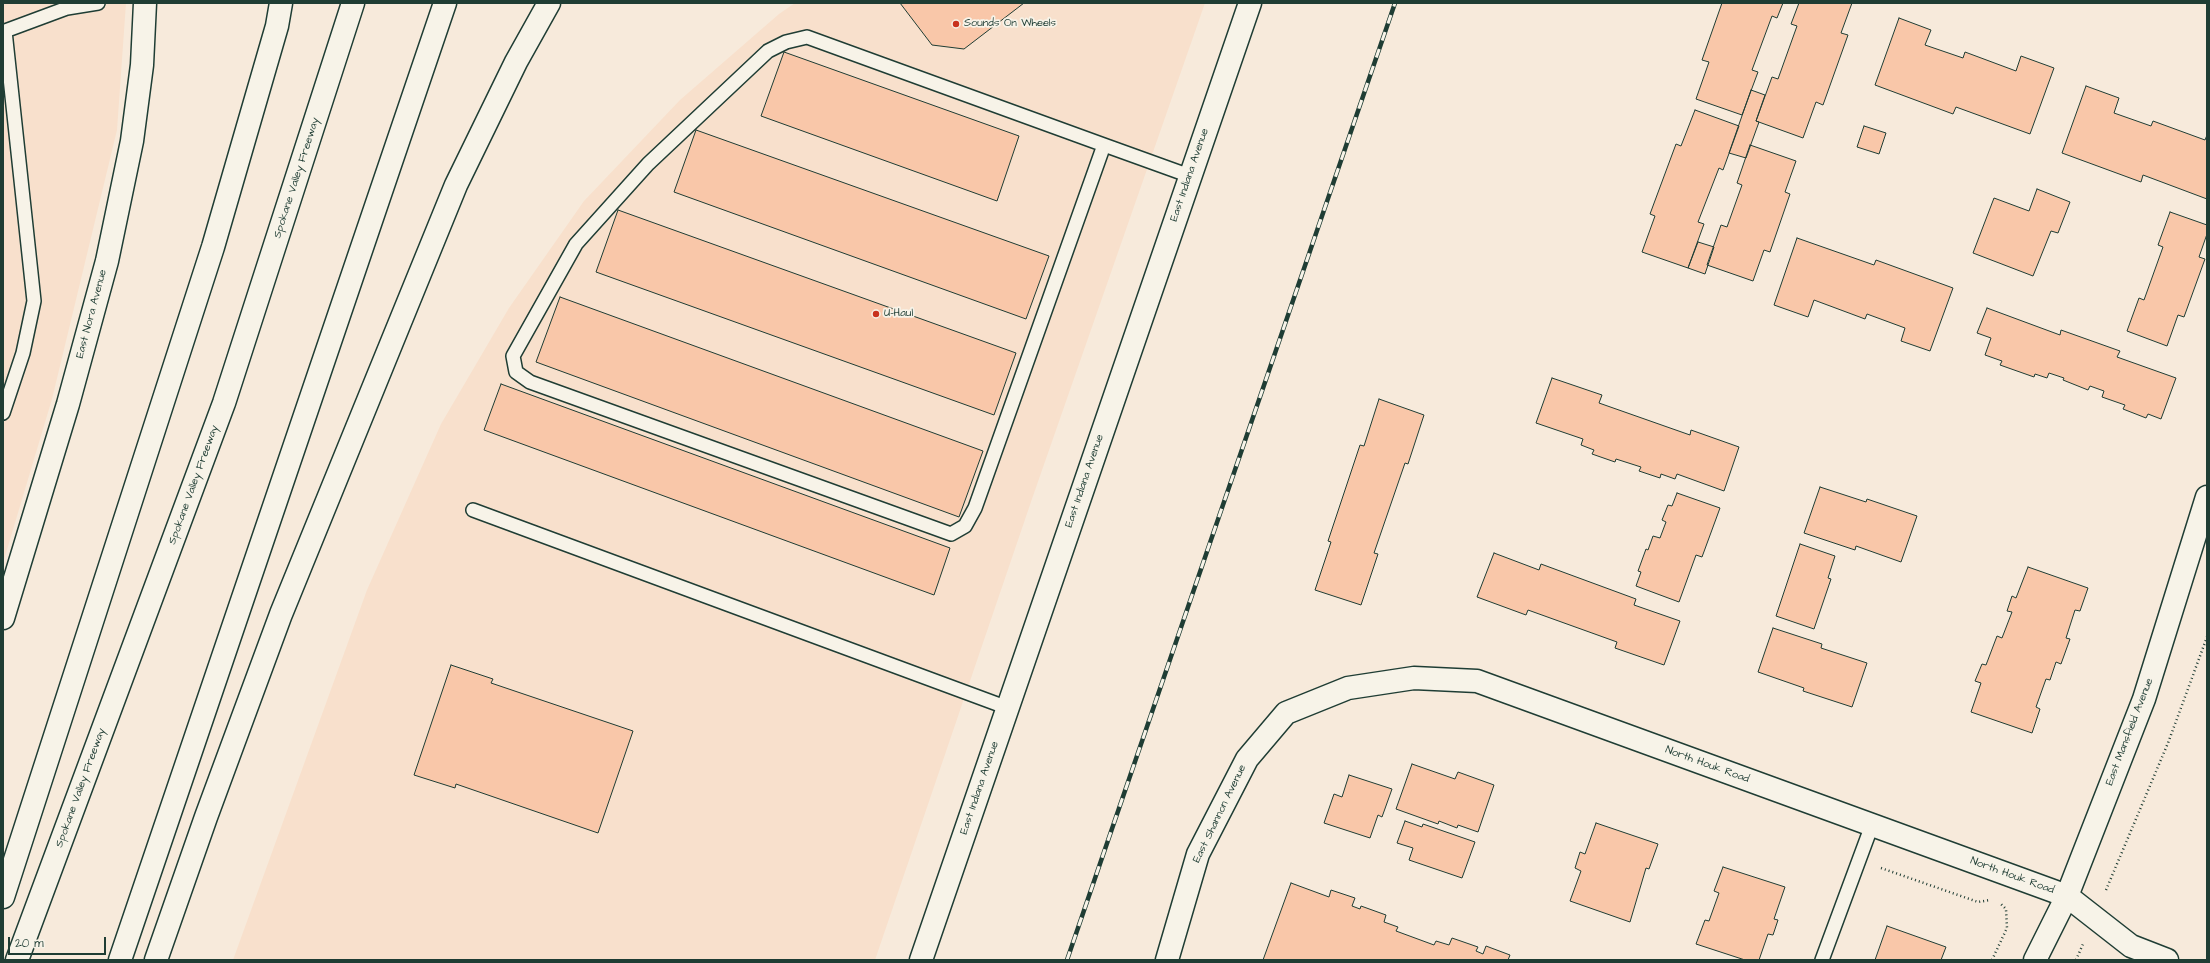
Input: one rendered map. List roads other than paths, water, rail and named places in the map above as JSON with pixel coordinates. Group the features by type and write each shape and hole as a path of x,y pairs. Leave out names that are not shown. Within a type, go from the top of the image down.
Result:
{"main road":[{"name":"East Nora Avenue","path":"3,618 9,580 68,404 107,261 132,141 142,65 145,3"},
{"path":"3,897 213,246 277,26 281,3"},
{"name":"Spokane Valley Freeway","path":"16,960 224,403 353,3"},
{"path":"120,960 445,3"},
{"path":"156,960 206,817 281,614 456,186 516,62 549,3"},
{"name":"East Indiana Avenue","path":"921,960 1250,3"},
{"name":"East Mansfield Avenue","path":"2035,960 2067,896 2144,699 2201,538 2207,497"},
{"name":"North Houk Road","path":"1247,759 1286,713 1348,688 1414,678 1477,681 2067,896 2131,946 2167,960"},
{"name":"East Shannon Avenue","path":"1167,960 1198,854 1247,759"}],"lane":[{"path":"3,413 23,352 34,302 5,31 67,8 98,3"},
{"path":"1104,145 975,508 965,526 951,534 530,382 516,372 513,356 576,244 648,164 768,51 786,42 807,37 1190,176"},
{"path":"473,510 1008,708"},
{"path":"1822,960 1860,861 1872,825"}],"railway":[{"path":"1067,960 1395,3"}],"place":[{"name":"Sounds On Wheels","path":"956,24"},
{"name":"U-Haul","path":"876,314"}]}
